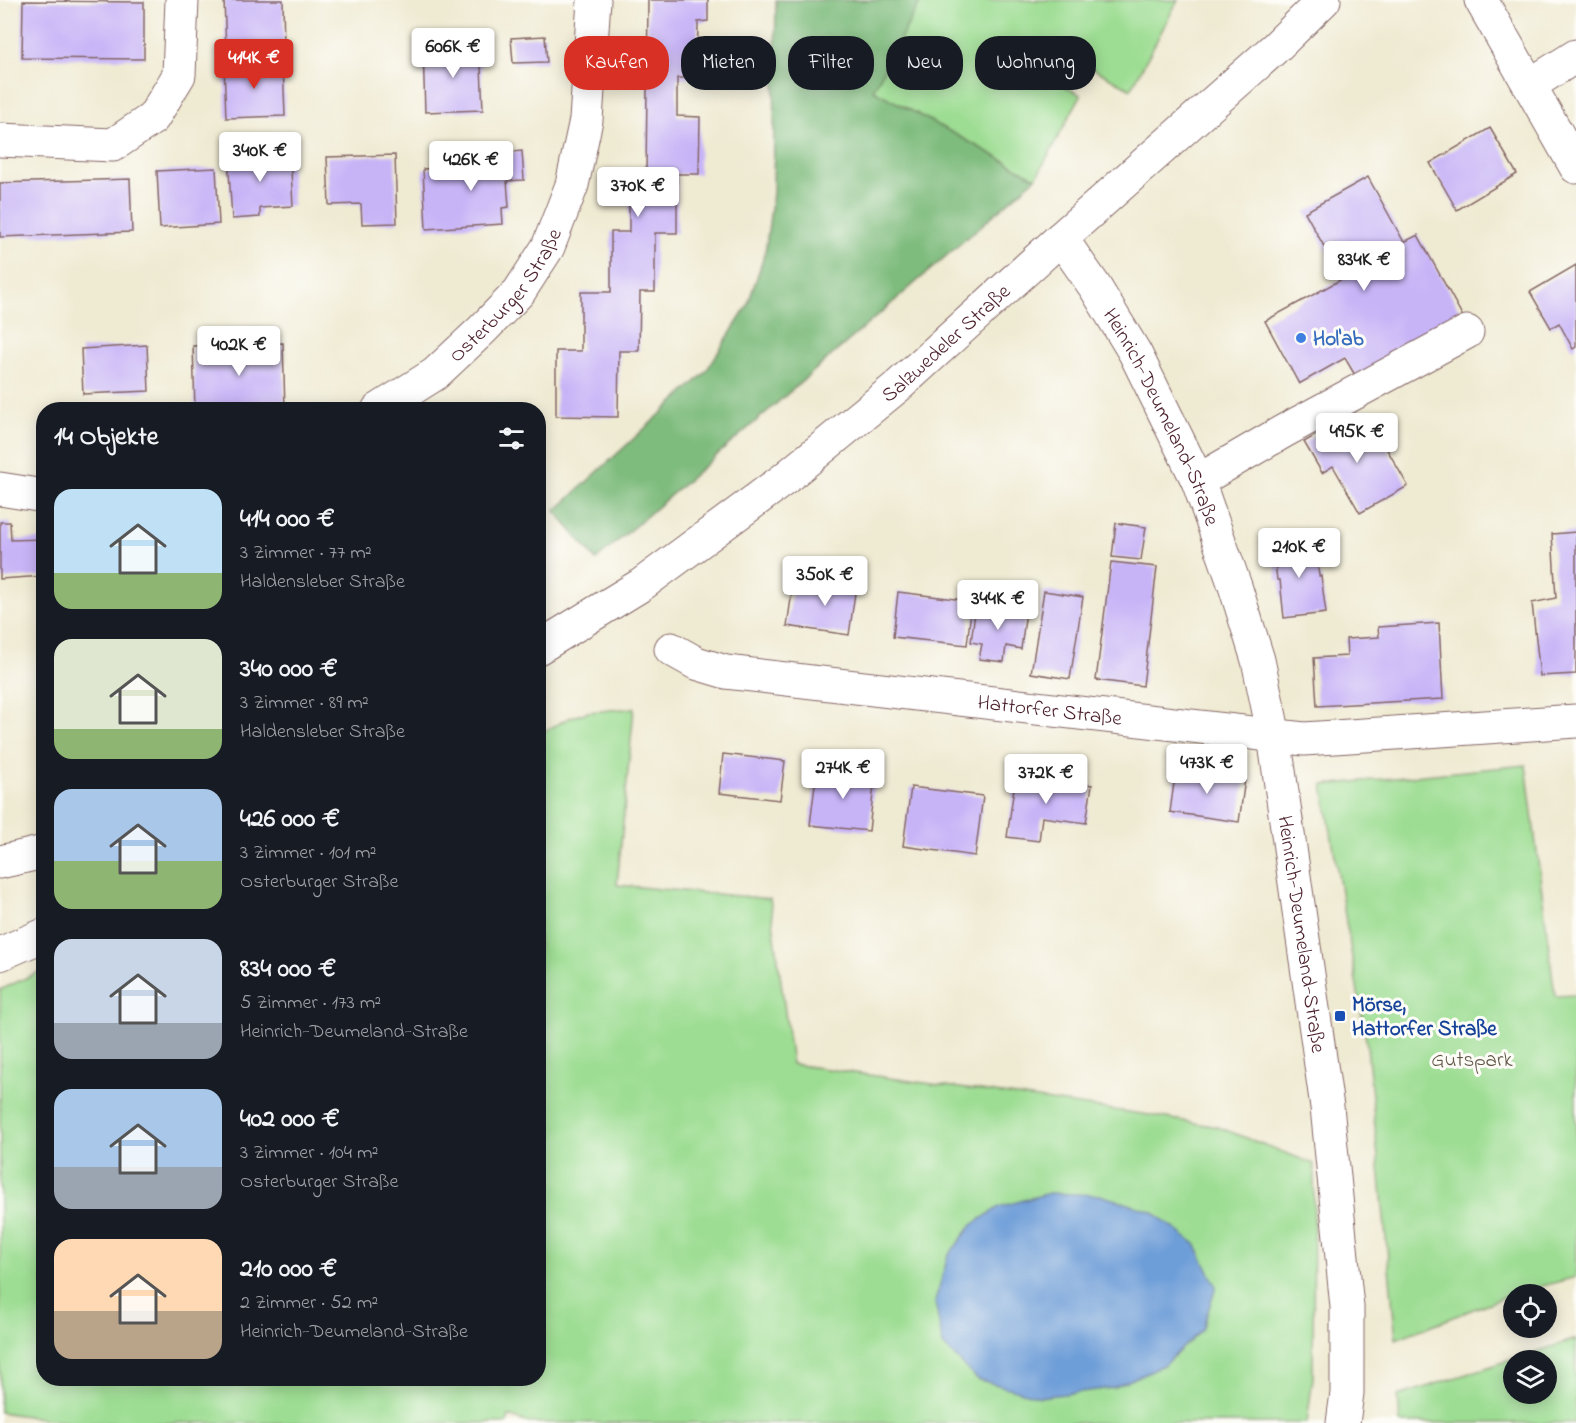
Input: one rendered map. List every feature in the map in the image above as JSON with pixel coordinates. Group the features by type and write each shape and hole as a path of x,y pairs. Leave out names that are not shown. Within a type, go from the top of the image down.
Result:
{"street":[{"path":"0,140 113,145 153,118 178,75 182,0"},
{"name":"Osterburger Straße","path":"391,402 435,374 467,344 519,292 548,247 572,186 586,120 594,0"},
{"name":"Salzwedeler Straße","path":"546,643 641,585 783,480 898,386 1276,46 1324,0"},
{"path":"1482,0 1576,167"},
{"path":"1530,85 1576,56"},
{"name":"Heinrich-Deumeland-Straße","path":"1061,238 1095,287 1135,353 1198,481 1258,660 1274,736 1335,1185 1347,1307 1347,1393 1343,1423"},
{"path":"1198,481 1284,431 1467,332"},
{"path":"0,489 36,495"},
{"name":"Hattorfer Straße","path":"671,649 696,663 726,672 1304,739 1576,721"},
{"path":"0,862 36,854"},
{"path":"0,954 36,938"}],"green space":[{"path":"776,0 921,0 902,36 886,36 886,66 874,88 874,36 788,36 788,90 873,90 1036,178 596,560 555,511 705,373 747,307 765,253 773,193"},
{"path":"921,0 1178,0 1131,89 1096,70 1096,36 975,36 975,90 1072,90 1081,95 1036,178 873,90 886,66 886,90 963,90 963,36 902,36"},
{"path":"634,708 617,885 770,899 792,1064 1218,1127 1314,1164 1313,1377 1307,1423 529,1423 509,1416 507,1423 73,1423 0,1412 0,990 36,973 36,1386 546,1386 546,730 569,718 588,712"},
{"name":"Gutspark","path":"1526,765 1555,996 1576,995 1576,1277 1550,1284 1503,1284 1503,1298 1396,1339 1367,1046 1323,785"},
{"path":"1576,1339 1576,1423 1400,1423 1398,1396 1503,1362 1503,1404 1557,1404 1557,1350 1542,1350"}],"water":[{"path":"1049,1193 1100,1195 1151,1211 1195,1244 1216,1286 1202,1330 1165,1364 1113,1388 1040,1397 977,1379 943,1345 935,1302 948,1256 972,1225 999,1207"}],"building":[{"path":"224,0 283,0 284,48 226,50"},
{"path":"648,0 708,0 708,21 698,22 698,36 681,36 681,78 677,78 677,116 700,117 699,174 677,174 677,233 655,233 655,292 640,292 639,351 619,351 618,417 556,416 556,351 581,351 581,292 611,292 611,232 629,232 629,174 646,174 647,90 669,90 669,36 648,36"},
{"path":"23,1 144,2 144,59 22,58"},
{"path":"545,36 547,62 513,63 511,38"},
{"path":"480,46 483,110 425,112 423,49"},
{"path":"283,63 285,116 226,118 224,65"},
{"path":"1490,128 1517,174 1457,210 1430,163"},
{"path":"522,151 524,180 507,181 509,207 502,208 503,224 426,229 423,169 489,165 489,154"},
{"path":"290,152 293,206 260,208 260,217 232,219 228,156"},
{"path":"395,155 397,223 362,224 361,204 329,205 327,157"},
{"path":"216,168 219,224 160,228 157,171"},
{"path":"1368,177 1404,242 1418,235 1463,317 1356,377 1345,358 1299,384 1265,321 1342,279 1305,212"},
{"path":"130,179 132,232 0,237 0,183"},
{"path":"1576,265 1576,347 1573,349 1559,323 1551,328 1530,292"},
{"path":"283,343 285,402 195,402 193,346"},
{"path":"147,345 149,391 83,394 81,349"},
{"path":"1347,417 1365,448 1381,439 1408,486 1360,513 1333,466 1322,473 1304,442"},
{"path":"0,522 10,522 11,540 36,539 36,577 0,579"},
{"path":"1116,523 1146,527 1141,560 1112,557"},
{"path":"1576,532 1576,674 1540,676 1532,603 1556,598 1552,534"},
{"path":"1315,540 1326,613 1284,618 1273,544"},
{"path":"1111,562 1157,567 1143,686 1096,680"},
{"path":"827,575 857,579 849,635 787,626 792,592 823,597"},
{"path":"1044,591 1083,597 1070,679 1031,673"},
{"path":"898,592 972,601 967,645 893,637"},
{"path":"976,605 1026,611 1021,649 1006,646 1004,662 979,659 982,644 971,642"},
{"path":"1439,623 1443,699 1317,706 1314,658 1347,656 1346,639 1379,637 1378,627"},
{"path":"723,754 785,761 780,800 719,793"},
{"path":"1176,768 1245,779 1239,822 1170,812"},
{"path":"817,769 875,775 869,831 810,825"},
{"path":"1016,774 1092,785 1086,823 1042,817 1039,841 1007,837"},
{"path":"911,787 983,796 975,856 903,846"}],"place":[{"name":"Hol'ab","path":"1301,338"},
{"name":"Mörse, Hattorfer Straße","path":"1340,1016"}]}
